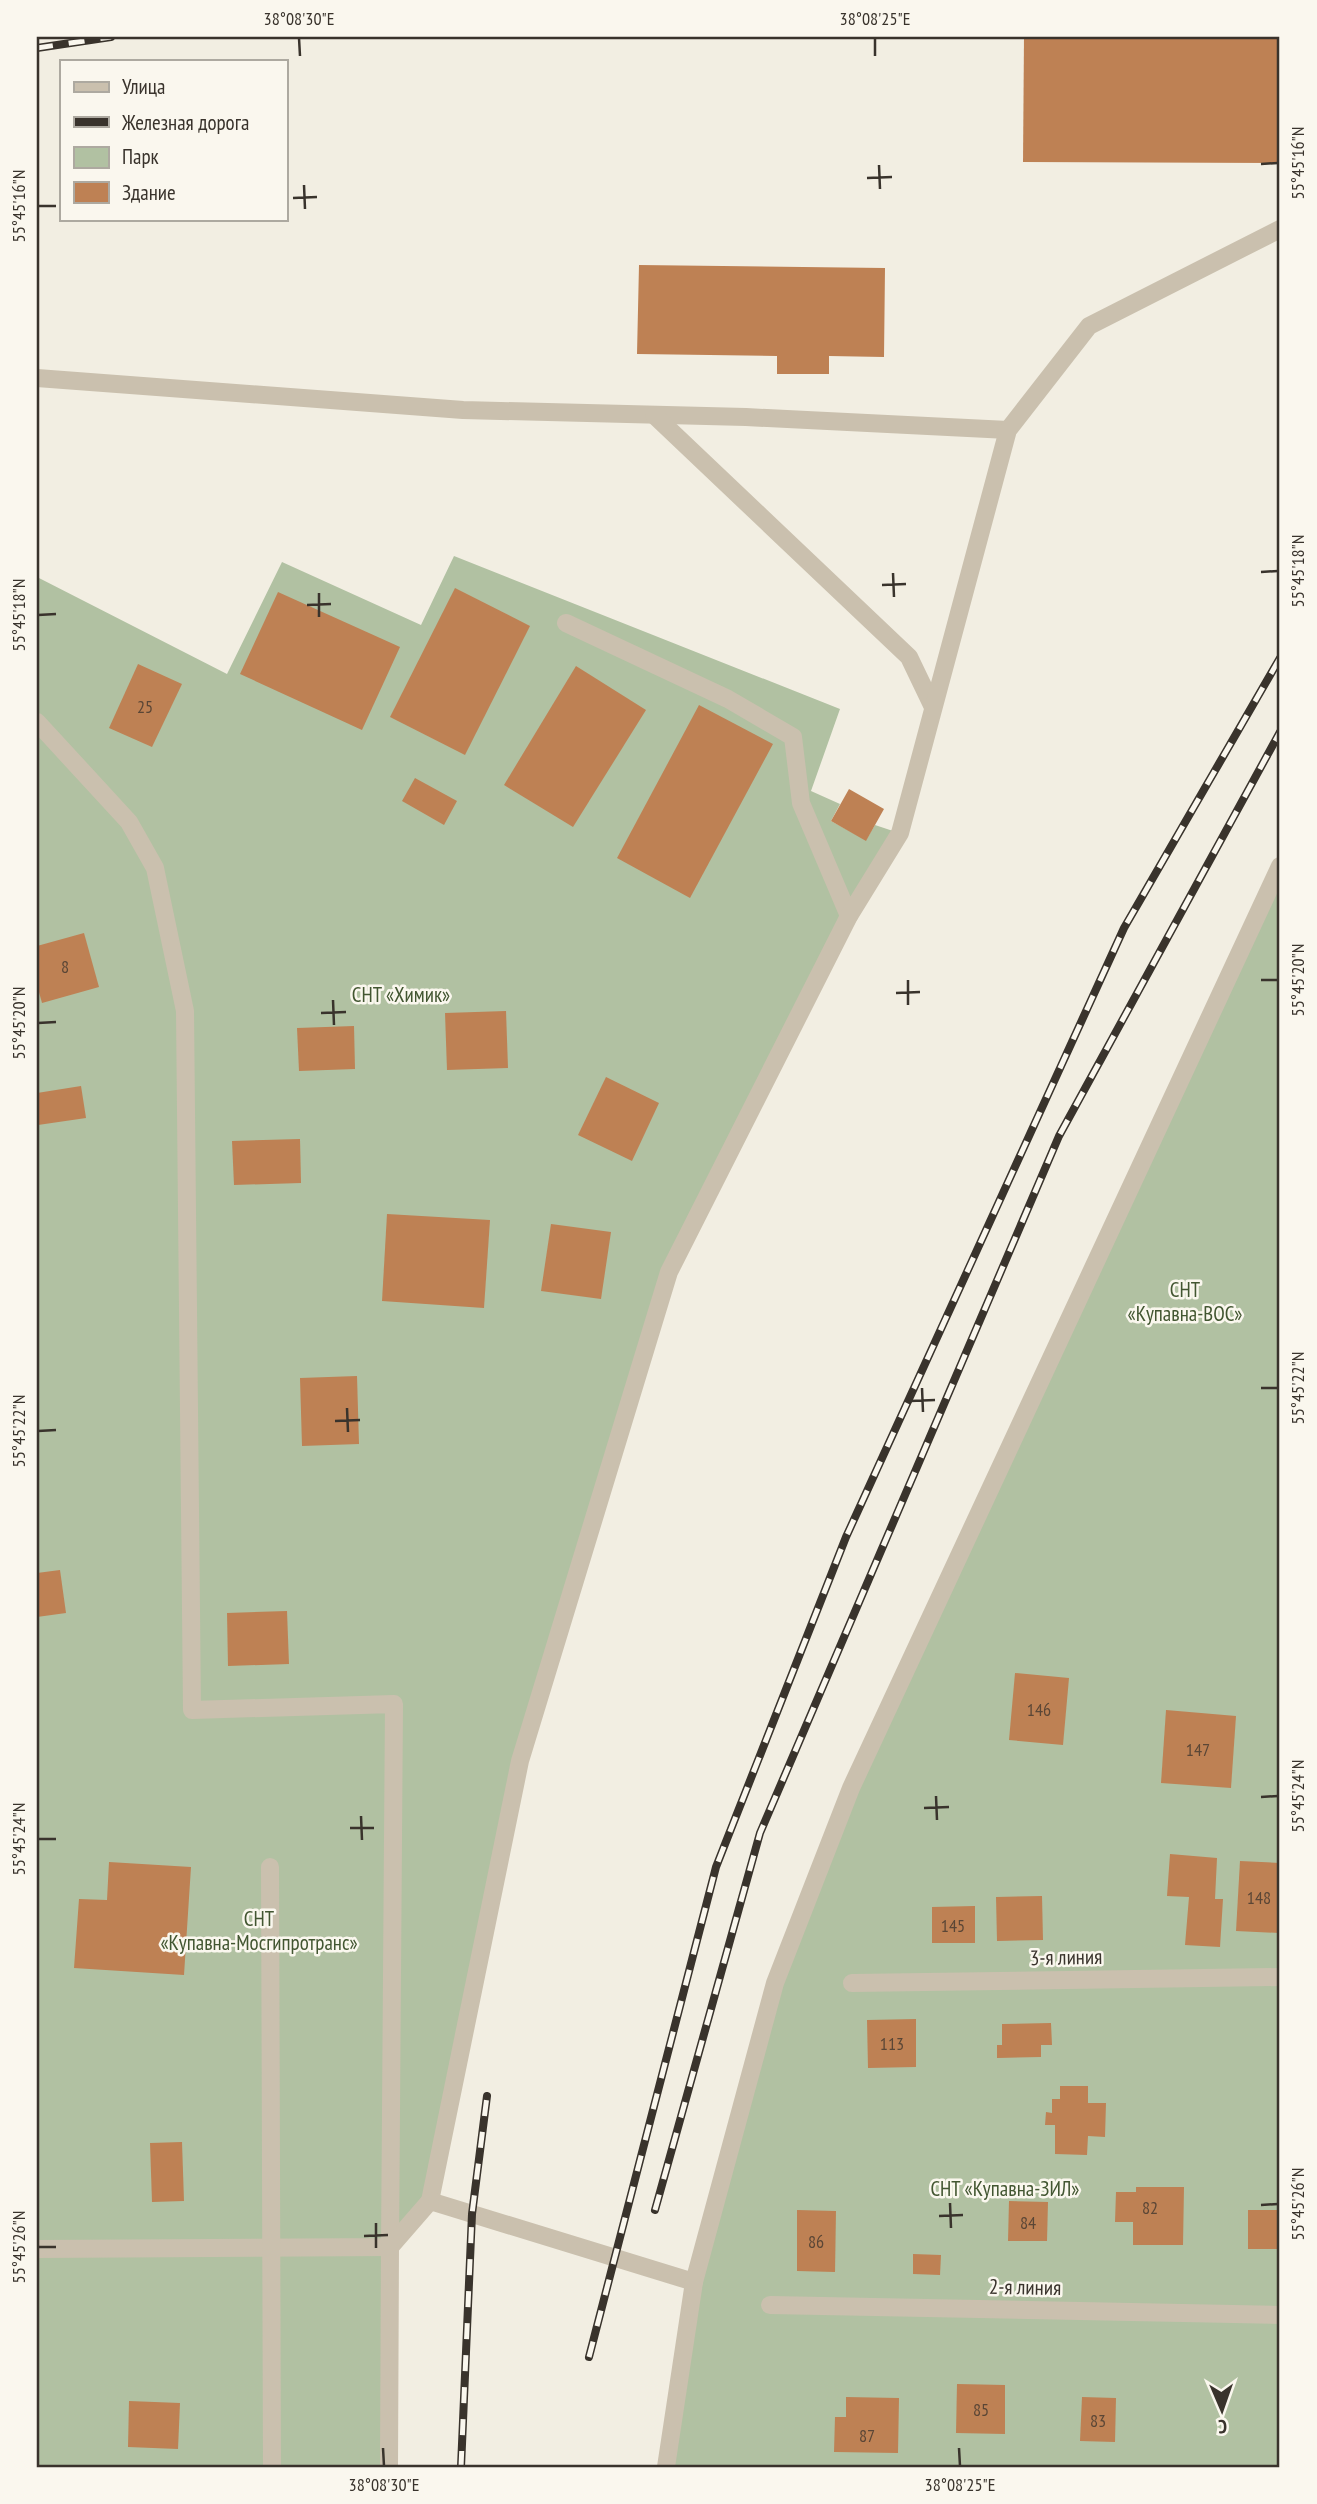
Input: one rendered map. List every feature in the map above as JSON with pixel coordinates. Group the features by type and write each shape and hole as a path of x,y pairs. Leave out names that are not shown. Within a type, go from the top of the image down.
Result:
{"street":[{"path":"390,2248 430,2200 520,1761 669,1272 849,916 900,833 932,705 1008,430 1088,326 1280,229"},
{"path":"37,378 463,410 1008,430"},
{"path":"654,415 909,657 932,705"},
{"path":"566,623 728,699 793,737 802,803 849,916"},
{"path":"37,722 129,822 155,868 185,1012 192,1710 394,1704 389,2467"},
{"path":"666,2467 694,2282 775,1983 851,1788 1280,866"},
{"path":"270,1867 272,2467"},
{"name":"3-я линия","path":"852,1983 1280,1977"},
{"path":"430,2200 694,2282"},
{"path":"37,2249 390,2248"},
{"name":"2-я линия","path":"770,2305 1280,2315"}],"green space":[{"name":"СНТ «Химик»","path":"454,556 840,709 811,791 840,804 831,821 866,840 875,825 899,833 669,1272 520,1761 430,2201 390,2248 389,2467 37,2467 37,577 227,674 282,562 421,625"},
{"name":"СНТ «Купавна-ЗИЛ»","path":"1280,866 1280,2467 666,2467 694,2282 775,1983 851,1788"}],"building":[{"path":"1024,37 1280,37 1280,163 1023,162"},
{"path":"639,265 885,268 884,357 829,356 829,374 777,374 777,356 637,354"},
{"path":"455,588 530,626 465,755 390,717"},
{"path":"278,592 400,647 362,730 240,674"},
{"path":"138,664 182,684 152,747 109,728"},
{"path":"576,666 646,710 573,827 504,785"},
{"path":"699,705 773,744 690,898 617,858"},
{"path":"415,778 457,801 444,825 402,801"},
{"path":"849,789 884,809 866,841 831,821"},
{"path":"84,933 99,987 42,1003 37,985 37,946"},
{"path":"506,1011 508,1068 447,1070 445,1013"},
{"path":"354,1026 355,1069 299,1071 297,1028"},
{"path":"606,1077 659,1103 632,1161 578,1135"},
{"path":"81,1086 86,1118 38,1125 37,1093"},
{"path":"300,1139 301,1183 234,1185 232,1141"},
{"path":"387,1214 490,1220 484,1308 382,1301"},
{"path":"551,1224 611,1232 601,1299 541,1291"},
{"path":"357,1376 359,1444 302,1446 300,1378"},
{"path":"60,1570 66,1613 37,1617 37,1573"},
{"path":"287,1611 289,1664 228,1666 227,1613"},
{"path":"1015,1673 1069,1678 1063,1745 1009,1740"},
{"path":"1166,1710 1236,1716 1231,1788 1161,1783"},
{"path":"1170,1854 1217,1858 1215,1899 1223,1899 1220,1947 1185,1945 1189,1897 1167,1896"},
{"path":"1240,1861 1280,1863 1280,1933 1236,1931"},
{"path":"109,1862 191,1867 184,1975 74,1968 79,1899 107,1900"},
{"path":"1042,1896 1043,1940 997,1941 996,1897"},
{"path":"975,1906 975,1943 932,1943 932,1907"},
{"path":"916,2019 916,2067 868,2068 867,2020"},
{"path":"1051,2023 1052,2045 1041,2045 1041,2057 997,2058 997,2045 1002,2045 1002,2024"},
{"path":"1060,2086 1088,2086 1088,2103 1106,2103 1105,2137 1088,2136 1087,2155 1055,2154 1055,2125 1045,2125 1046,2112 1052,2113 1052,2099 1060,2099"},
{"path":"182,2142 184,2201 152,2202 150,2143"},
{"path":"1136,2187 1184,2187 1183,2245 1133,2245 1133,2222 1115,2222 1116,2192 1136,2192"},
{"path":"1009,2201 1048,2202 1047,2241 1008,2241"},
{"path":"797,2210 836,2211 835,2272 797,2271"},
{"path":"1248,2210 1280,2210 1280,2249 1248,2249"},
{"path":"913,2254 941,2255 940,2275 913,2274"},
{"path":"957,2384 1005,2385 1005,2434 956,2433"},
{"path":"846,2397 899,2398 898,2453 834,2452 835,2417 846,2417"},
{"path":"1082,2397 1116,2398 1115,2442 1080,2441"},
{"path":"129,2401 180,2403 178,2449 128,2447"}],"railway":[{"path":"37,48 111,37"},
{"path":"589,2357 716,1867 846,1537 1124,928 1280,658"},
{"path":"655,2210 760,1833 1059,1136 1280,732"},
{"path":"461,2467 472,2214 487,2096"}],"park label":[{"name":"СНТ «Купавна-ВОС»","path":"1185,1301"},
{"name":"СНТ «Купавна-Мосгипротранс»","path":"259,1930"}]}
